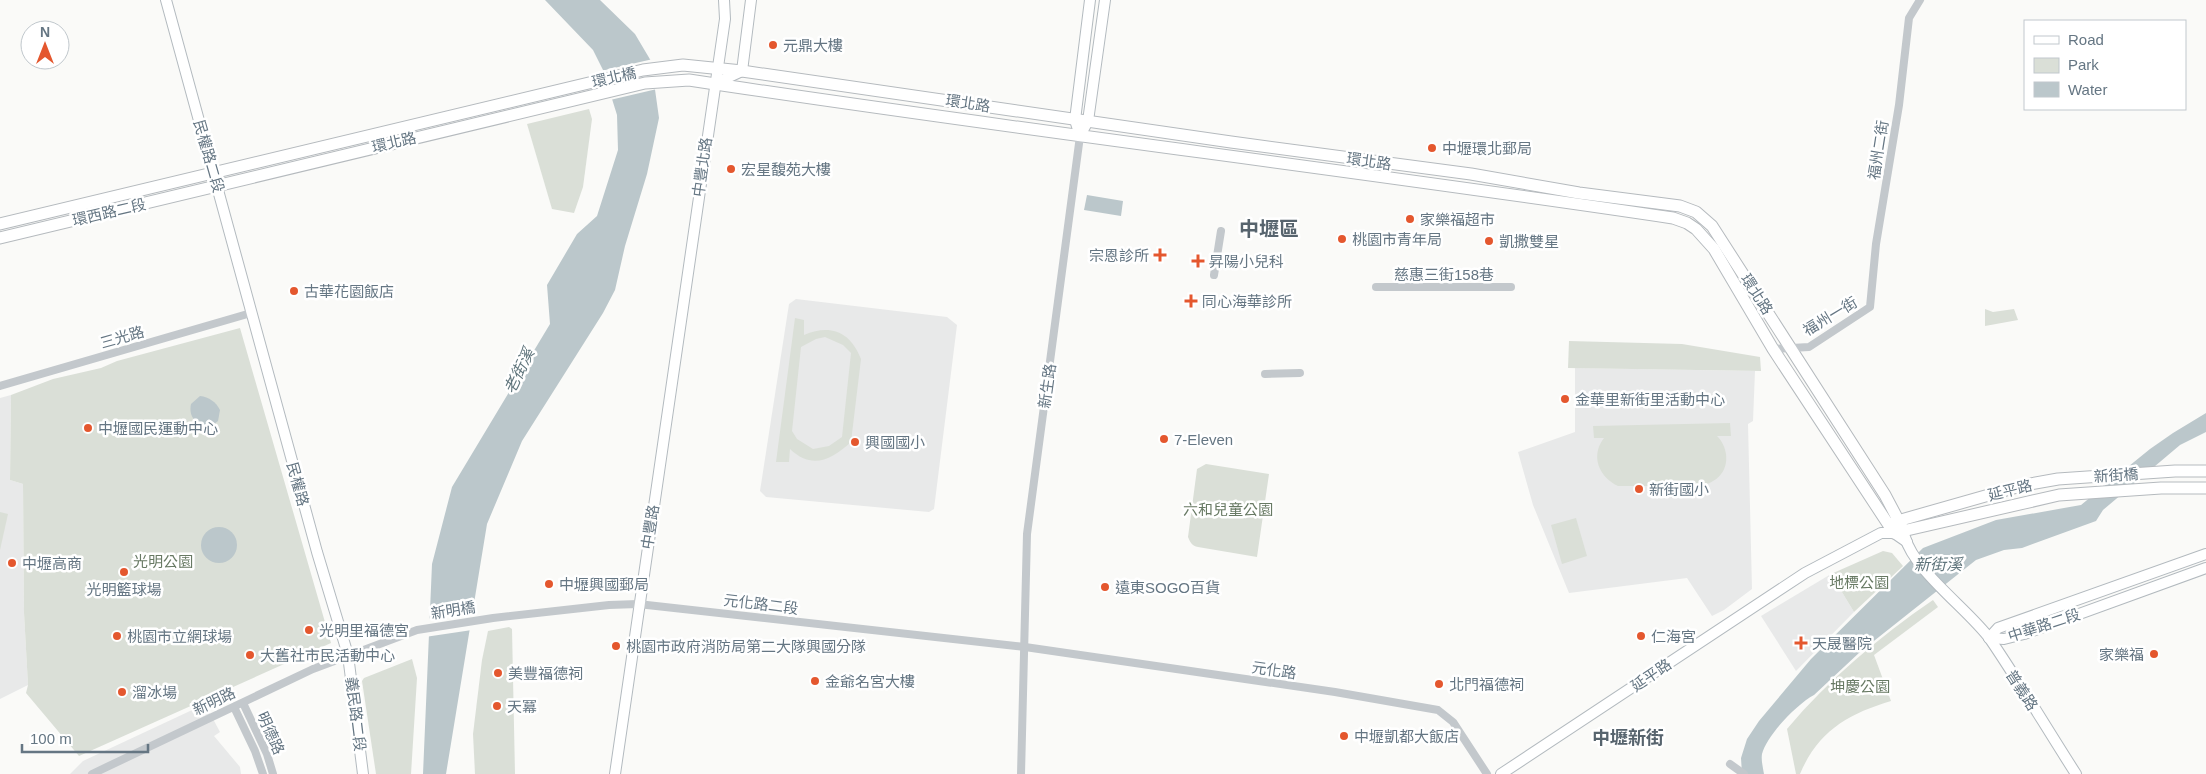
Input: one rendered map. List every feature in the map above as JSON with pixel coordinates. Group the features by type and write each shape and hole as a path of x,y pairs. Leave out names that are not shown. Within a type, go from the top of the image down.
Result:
{"main road":[{"name":"民權路二段","path":"166,0 251,313"},
{"name":"中豐北路","path":"685,281 716,68 725,19 724,0"},
{"path":"714,84 742,71 751,0"},
{"name":"新生路","path":"1080,136 1075,120 1090,0"},
{"path":"1080,136 1088,121 1105,0"},
{"name":"環北路","path":"662,66 684,65 742,71 1075,120 1472,174 1579,193 1658,202 1680,206 1696,212 1712,226 1889,501 1899,520 1895,533"},
{"name":"環北橋","path":"566,88 662,66"},
{"name":"環北路","path":"665,80 689,80 1645,214 1687,222 1714,249 1773,349 1895,533"},
{"name":"環北橋","path":"571,101 645,82 665,80"},
{"name":"環北路","path":"214,172 566,88"},
{"name":"環北路","path":"218,186 571,101"},
{"name":"環西路二段","path":"0,224 214,172"},
{"name":"環西路二段","path":"0,238 218,186"},
{"name":"中豐路","path":"615,774 685,281"},
{"name":"民權路","path":"251,313 317,552 348,655"},
{"name":"新街橋","path":"2058,479 2175,471 2206,471"},
{"name":"延平路","path":"1899,520 2024,486 2058,479"},
{"name":"新街橋","path":"2059,495 2160,488 2206,488"},
{"name":"延平路","path":"1501,774 1805,574 1895,533 2059,495"},
{"name":"普義路","path":"1895,533 1988,638 2076,774"},
{"name":"中華路二段","path":"1988,638 1998,628 2206,554"},
{"name":"中華路二段","path":"1988,638 2004,640 2024,634 2206,568"},
{"name":"義民路二段","path":"348,655 363,774"}],"street":[{"name":"福州二街","path":"1870,307 1876,244 1899,105 1908,18 1920,0"},
{"name":"新生路","path":"1022,774 1027,534 1080,136"},
{"path":"1230,157 1231,142"},
{"path":"1386,178 1388,163"},
{"path":"1214,276 1220,231"},
{"name":"慈惠三街158巷","path":"1376,287 1511,287"},
{"name":"福州一街","path":"1773,349 1808,347 1870,307"},
{"name":"三光路","path":"0,386 251,313"},
{"path":"1265,374 1300,373"},
{"name":"元化路二段","path":"493,618 609,605 638,604 1025,647"},
{"name":"新明橋","path":"348,655 417,630 493,618"},
{"name":"元化路","path":"1025,647 1336,692 1438,710 1453,722 1487,774"},
{"name":"新明路","path":"92,774 313,669 348,655"},
{"name":"明德路","path":"243,703 267,754 274,774"},
{"name":"明德路","path":"234,707 255,750 263,774"},
{"path":"1730,764 1742,773"}],"shaded area":[{"name":"興國國小","path":"796,299 947,317 957,325 934,509 929,512 766,497 760,491 789,304"},
{"name":"新街國小","path":"1575,368 1755,371 1753,421 1748,424 1752,589 1724,610 1712,616 1687,578 1569,593 1533,505 1518,452 1575,432"},
{"name":"中壢高商","path":"11,395 10,480 23,484 24,613 28,685 0,699 0,398"},
{"name":"天晟醫院","path":"1831,574 1854,612 1796,671 1761,616"},
{"path":"205,704 220,732 214,736 240,767 241,774 70,774 83,761"}],"green space":[{"path":"589,109 592,119 583,187 574,213 552,209 527,124"},
{"path":"1985,309 1993,312 2014,309 2018,320 1985,326"},
{"path":"795,318 804,320 804,335 822,330 831,330 845,336 856,349 861,359 851,442 829,458 814,461 798,455 790,449 789,462 776,462","holes":["825,337 843,345 851,353 842,437 829,446 813,449 797,439 792,431 801,347 816,339"]},
{"name":"光明公園","path":"240,328 331,643 79,756 26,693 28,685 24,613 23,484 10,480 11,395 53,379 101,368 117,361"},
{"path":"1569,341 1682,344 1760,357 1761,371 1568,368"},
{"path":"1730,423 1731,436 1717,436 1726,454 1723,472 1708,484 1698,486 1618,486 1611,482 1602,472 1597,459 1600,445 1604,438 1594,438 1593,426"},
{"name":"六和兒童公園","path":"1206,464 1269,474 1257,557 1198,547 1190,541 1188,537 1197,469"},
{"path":"0,512 8,514 0,550"},
{"path":"1576,518 1587,556 1562,564 1551,525"},
{"name":"地標公園","path":"1883,551 1892,553 1903,566 1854,612 1831,574"},
{"name":"坤慶公園","path":"1933,600 1938,607 1874,655 1891,701 1861,712 1836,726 1816,746 1800,774 1796,774 1787,729 1837,676 1874,644"},
{"path":"509,627 512,629 515,774 475,774 473,734 482,660 488,631"},
{"path":"412,659 417,678 411,774 376,774 362,681 364,678"}],"water":[{"path":"545,0 600,0 635,34 651,61 659,118 647,174 625,246 615,290 603,313 522,441 487,524 446,774 423,774 432,564 452,487 550,324 547,285 577,234 597,216 618,150 617,115 603,70 593,50"},
{"path":"1087,195 1123,201 1121,216 1084,210"},
{"path":"200,396 212,400 220,410 218,421 209,428 197,423 192,417 191,404"},
{"name":"新街溪","path":"2206,413 2206,432 2180,445 2103,510 2096,521 2022,548 2004,550 1976,560 1860,652 1814,695 1791,713 1776,729 1765,746 1762,754 1764,774 1742,774 1741,758 1747,739 1759,721 1811,659 1923,548 1996,520 2081,505 2150,449"},
{"path":"219,527 226,528 232,532 236,538 236,552 232,558 226,562 219,563 212,562 206,558 202,552 201,545 202,538 206,532 212,528"}],"pier":[{"path":"653,59 657,89 610,100 601,71"},
{"path":"475,611 472,630 425,637 427,619"}],"place":[{"name":"元鼎大樓","path":"773,45"},
{"name":"中壢環北郵局","path":"1432,148"},
{"name":"宏星馥苑大樓","path":"731,169"},
{"name":"家樂福超市","path":"1410,219"},
{"name":"桃園市青年局","path":"1342,239"},
{"name":"凱撒雙星","path":"1489,241"},
{"name":"宗恩診所","path":"1160,255"},
{"name":"昇陽小兒科","path":"1198,261"},
{"name":"古華花園飯店","path":"294,291"},
{"name":"同心海華診所","path":"1191,301"},
{"name":"金華里新街里活動中心","path":"1565,399"},
{"name":"中壢國民運動中心","path":"88,428"},
{"name":"7-Eleven","path":"1164,439"},
{"name":"興國國小","path":"855,442"},
{"name":"新街國小","path":"1639,489"},
{"name":"中壢高商","path":"12,563"},
{"name":"光明籃球場","path":"124,572"},
{"name":"中壢興國郵局","path":"549,584"},
{"name":"遠東SOGO百貨","path":"1105,587"},
{"name":"光明里福德宮","path":"309,630"},
{"name":"桃園市立網球場","path":"117,636"},
{"name":"仁海宮","path":"1641,636"},
{"name":"天晟醫院","path":"1801,643"},
{"name":"桃園市政府消防局第二大隊興國分隊","path":"616,646"},
{"name":"家樂福","path":"2154,654"},
{"name":"大舊社市民活動中心","path":"250,655"},
{"name":"美豐福德祠","path":"498,673"},
{"name":"金爺名宮大樓","path":"815,681"},
{"name":"北門福德祠","path":"1439,684"},
{"name":"溜冰場","path":"122,692"},
{"name":"天冪","path":"497,706"},
{"name":"中壢凱都大飯店","path":"1344,736"}],"district":[{"name":"中壢區","path":"1269,229"},
{"name":"中壢新街","path":"1628,738"}],"water label":[{"name":"老街溪","path":"519,371"}]}
